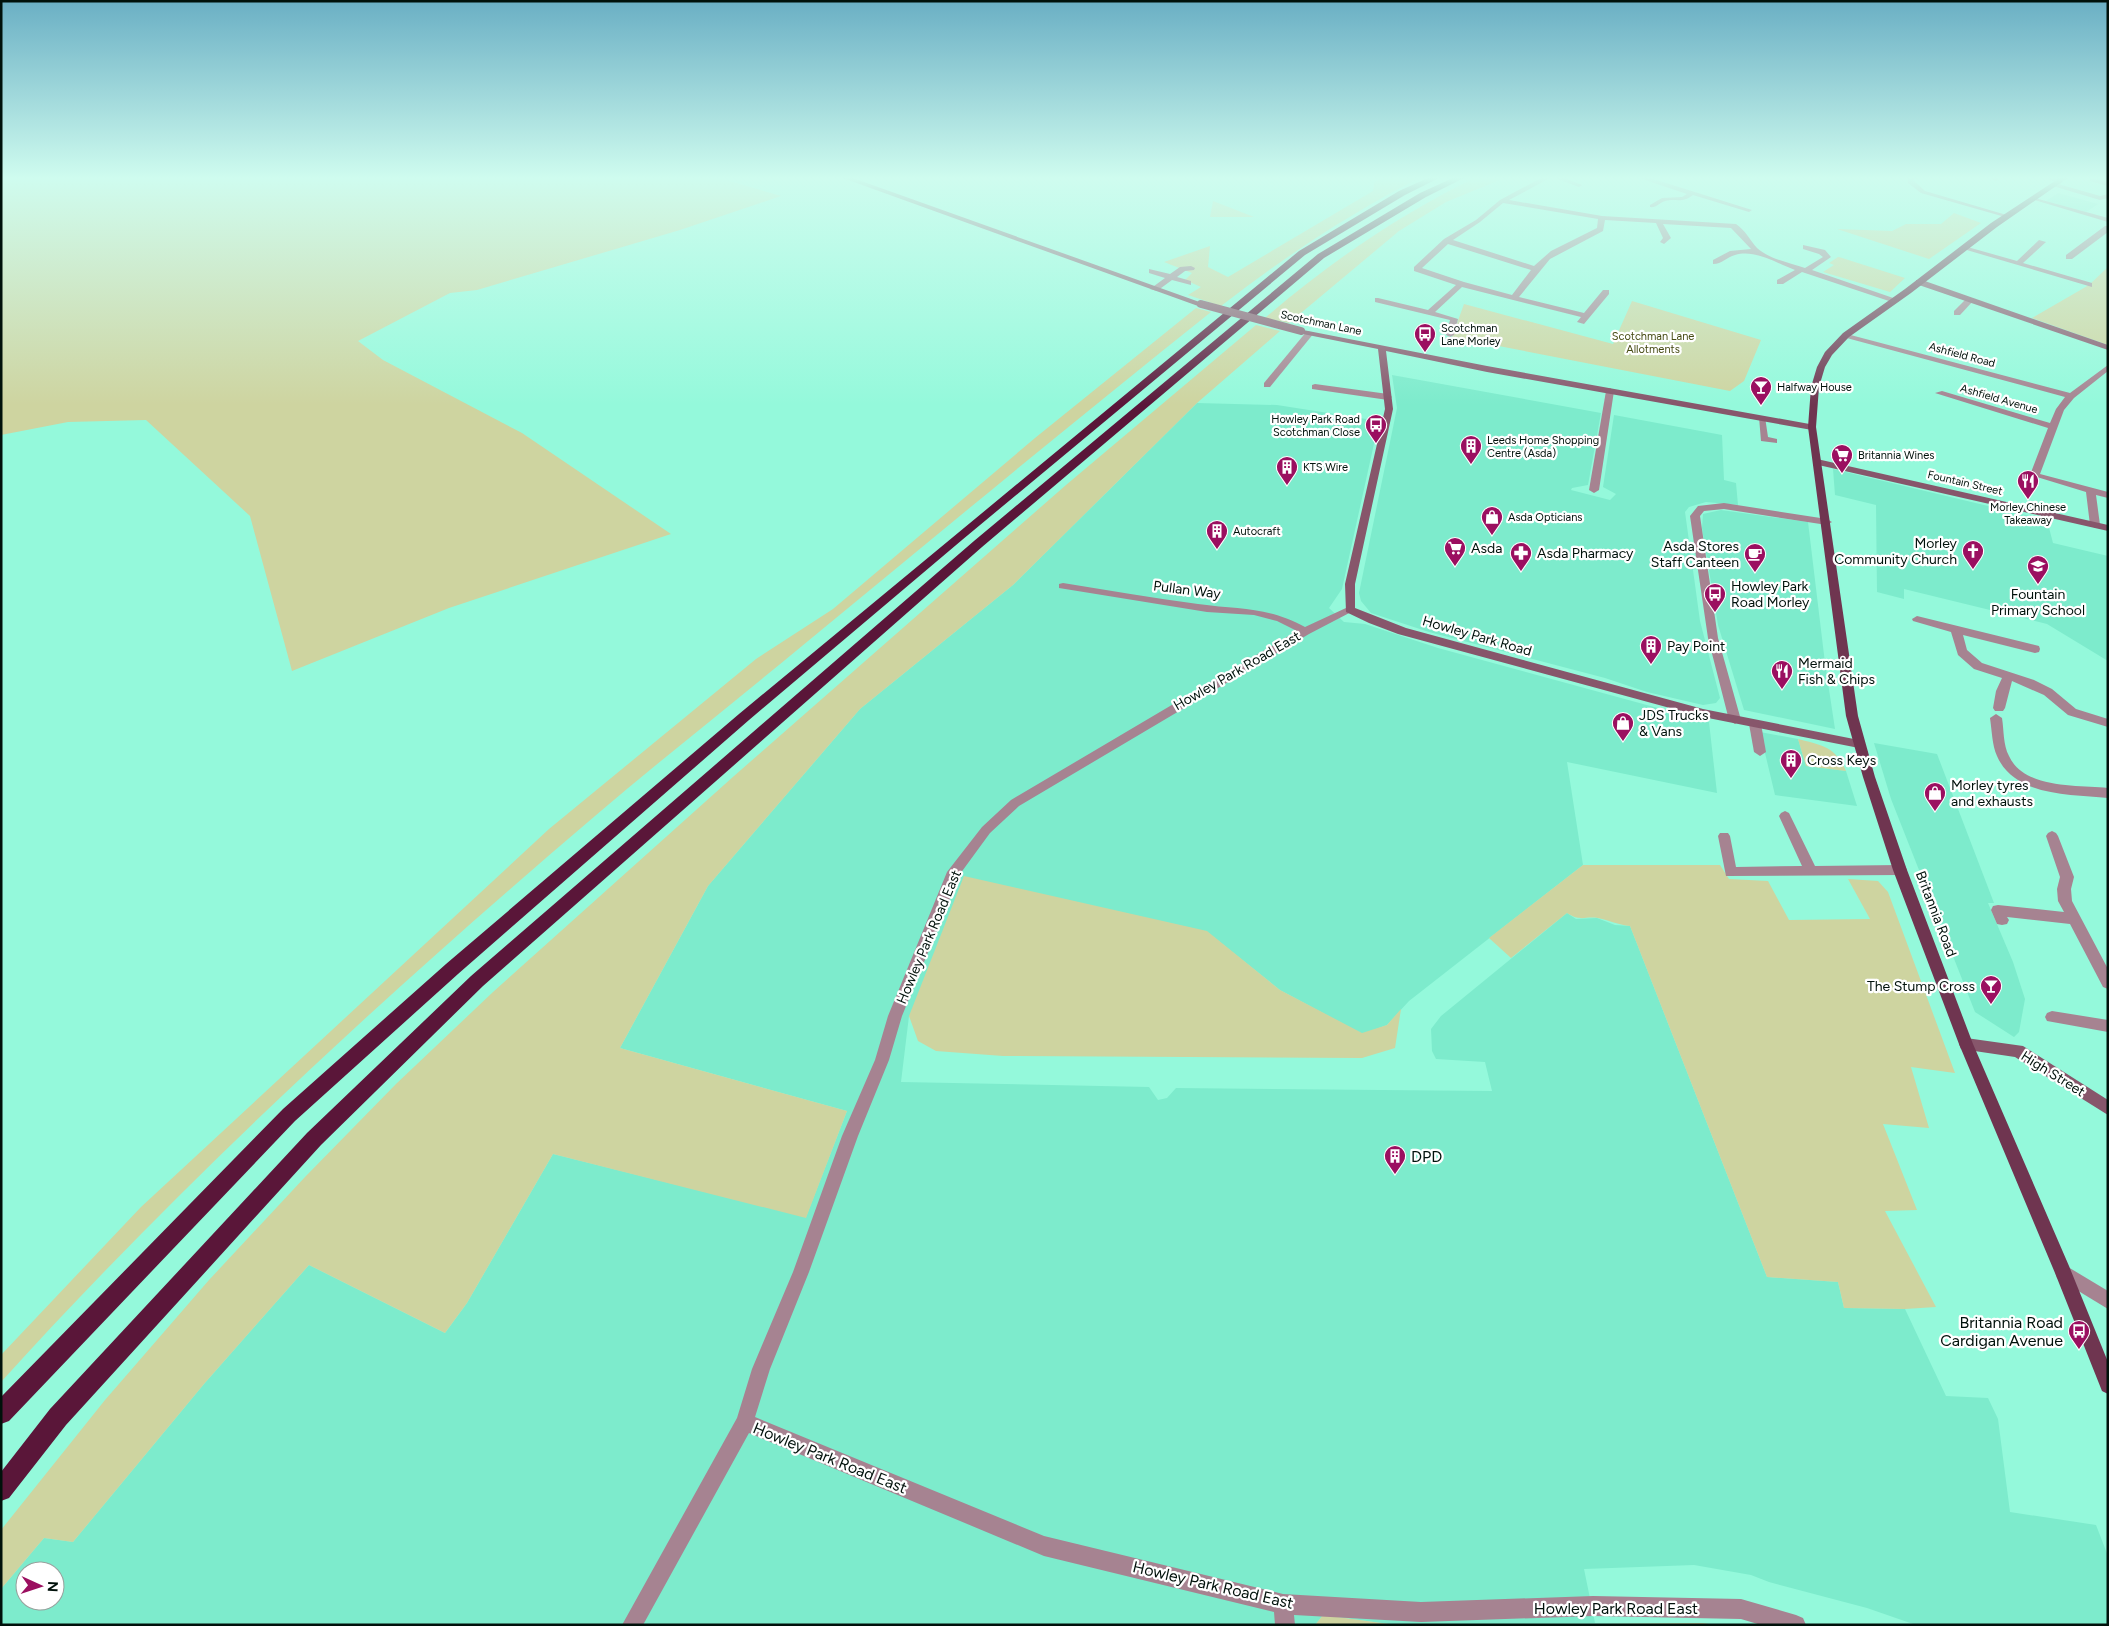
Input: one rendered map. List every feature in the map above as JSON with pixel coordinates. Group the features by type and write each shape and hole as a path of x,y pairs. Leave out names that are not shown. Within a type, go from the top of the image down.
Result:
{"highway":[{"path":"1,1413 290,1115 452,969 744,717 966,530 1304,253"},
{"path":"1,1490 58,1417 314,1139 476,981 978,544 1325,253"}],"main road":[{"name":"Scotchman Lane","path":"1053,253 1201,304 1301,331 1610,391 1812,427"},
{"name":"Britannia Road","path":"1958,253 1846,335 1828,354 1821,367 1815,387 1812,427 1851,708 1859,744 1900,870 1966,1044 2063,1272 2108,1385"},
{"path":"1919,282 2108,348"},
{"path":"1350,610 1350,584 1389,409 1382,348"},
{"name":"Fountain Street","path":"1817,462 2108,528"},
{"name":"Howley Park Road","path":"1350,610 1373,621 1402,631 1638,696 1736,720 1859,744"},
{"name":"High Street","path":"1966,1044 2018,1051 2108,1108"}],"street":[{"path":"1434,253 1417,269 1461,284 1514,297 1583,319 1606,292"},
{"path":"1485,253 1536,269"},
{"path":"1514,297 1536,269 1548,257 1556,253"},
{"path":"1716,262 1732,253"},
{"path":"1760,253 1773,260 1895,300"},
{"path":"1780,282 1826,257 1823,253"},
{"path":"1980,253 2090,286"},
{"path":"2018,264 2030,253"},
{"path":"2069,256 2073,253"},
{"path":"1154,289 1183,269 1191,268"},
{"path":"1152,270 1188,283"},
{"path":"1430,312 1461,284"},
{"path":"1378,300 1454,319 1450,335"},
{"path":"1957,313 1970,300"},
{"path":"1267,385 1294,348 1310,333"},
{"name":"Ashfield Road","path":"1846,335 2071,396"},
{"path":"2108,367 2071,396 2060,409 2035,475 2108,495"},
{"path":"1315,387 1388,398"},
{"path":"1594,490 1610,391"},
{"name":"Ashfield Avenue","path":"1939,393 2054,427"},
{"path":"1762,419 1764,439 1774,441"},
{"path":"2091,491 2095,525"},
{"path":"1736,720 1713,638 1695,516 1702,508 1724,506 1826,522"},
{"name":"Pullan Way","path":"1063,586 1207,609 1254,612 1280,618 1305,631"},
{"name":"Howley Park Road East","path":"632,1625 745,1422 761,1369 801,1272 850,1136 882,1060 895,1016 954,872 986,830 1015,803 1305,631 1350,610"},
{"path":"1917,619 2035,650"},
{"path":"1956,630 1959,646 1967,658 1988,670 2030,683 2048,692 2072,712 2108,723"},
{"path":"2008,677 2002,691 1998,713 2003,759 2011,769 2025,779 2048,787 2108,794"},
{"path":"1755,724 1760,752"},
{"path":"1785,816 1811,871"},
{"path":"1724,836 1731,872 1900,870"},
{"path":"2052,836 2056,854 2064,865 2067,877 2065,901 2106,977"},
{"path":"2002,920 1998,910 2074,919"},
{"path":"2052,1017 2108,1026"},
{"path":"2063,1272 2108,1301"},
{"name":"Howley Park Road East","path":"745,1422 1044,1546 1283,1604 1421,1612 1593,1606 1741,1608 1796,1625"},
{"path":"1283,1604 1285,1625"}],"shaded area":[{"path":"1392,375 1601,413 1588,485 1572,488 1571,490 1610,500 1616,494 1603,487 1614,415 1722,435 1724,480 1736,483 1738,505 1706,502 1689,507 1685,512 1700,621 1720,698 1716,703 1703,705 1647,692 1605,678 1429,632 1371,613 1361,601 1359,593 1397,408"},
{"path":"1197,403 1277,405 1379,421 1342,589 1329,608 1344,622 1365,624 1438,648 1709,722 1717,793 1567,762 1583,865 1409,1001 1387,1025 1362,1034 1280,990 1206,931 909,1016 901,1082 1149,1087 1158,1100 1167,1098 1176,1088 1492,1091 1485,1062 1436,1059 1432,1051 1431,1029 1441,1016 1567,913 1576,919 1597,918 1615,925 1630,926 1767,1277 1838,1282 1844,1308 1905,1309 1946,1396 1988,1398 1998,1419 2010,1512 2096,1525 2108,1556 2108,1625 1916,1625 1867,1608 1769,1582 1751,1575 1694,1565 1584,1569 1595,1623 1396,1625 1323,1615 1315,1625 1,1625 1,1589 15,1572 15,1611 65,1611 65,1561 25,1561 44,1538 73,1542 204,1384 309,1265 445,1333 467,1303 553,1154 806,1217 847,1111 620,1048 708,886 860,709 1013,585"},
{"path":"1833,469 2047,520 2053,543 2108,556 2108,661 2047,624 1904,589 1904,599 1877,592 1876,505 1835,495"},
{"path":"1721,510 1808,522 1835,729 1744,710 1718,625 1702,528 1703,514"},
{"path":"1760,732 1798,739 1806,766 1846,771 1857,806 1775,795"},
{"path":"1874,743 1937,754 1994,903 1988,903 2013,962 2025,999 2019,1032 2014,1037 1975,1012 1891,799"}],"green space":[{"path":"1,253 603,253 477,290 450,293 358,341 383,360 522,433 671,534 449,608 292,671 250,516 146,420 68,422 1,435"},
{"path":"1190,253 1209,253 1208,267 1228,277 1269,253 1294,253 1221,306 1188,295 1201,287 1185,280 1192,273 1164,262"},
{"path":"1348,253 1373,253 1289,323 1265,318 1290,297"},
{"path":"1910,253 1938,253 1929,259"},
{"path":"1838,257 1905,278 1890,292 1823,272 1834,265 1829,263"},
{"path":"2108,267 2108,345 2032,318 2089,285"},
{"name":"Scotchman Lane Allotments","path":"1632,301 1761,340 1744,381 1730,391 1452,337 1464,304 1613,344"},
{"path":"1196,308 1211,312 646,773 440,951 215,1161 142,1233 1,1382 1,1355 141,1207 549,829 756,659 833,609 1035,438"},
{"path":"1256,325 1280,331 1197,403 1013,585 860,709 708,886 620,1048 847,1111 806,1218 553,1154 467,1303 445,1333 309,1265 204,1384 73,1542 44,1538 25,1561 15,1561 15,1572 1,1589 1,1530 105,1400 209,1280 305,1177 396,1084 493,992 734,776 1066,485"},
{"path":"1798,739 1821,745 1833,752 1846,771 1806,766"},
{"path":"1583,865 1720,865 1729,879 1768,881 1789,920 1870,919 1848,879 1878,881 1888,892 1955,1073 1911,1067 1929,1128 1883,1124 1917,1210 1885,1211 1936,1307 1905,1309 1844,1308 1838,1282 1767,1277 1630,926 1598,918 1576,917 1567,913 1511,958 1489,938"},
{"path":"964,876 1207,931 1280,990 1362,1033 1387,1025 1401,1009 1395,1048 1362,1058 1003,1056 936,1051 918,1041 909,1016"},
{"path":"1323,1615 1396,1625 1315,1625"},
{"path":"1702,1623 1716,1625 1498,1625"}],"place":[{"name":"Scotchman Lane Morley","path":"1425,353"},
{"name":"Halfway House","path":"1761,406"},
{"name":"Howley Park Road Scotchman Close","path":"1376,444"},
{"name":"Leeds Home Shopping Centre (Asda)","path":"1471,465"},
{"name":"Britannia Wines","path":"1842,474"},
{"name":"KTS Wire","path":"1287,486"},
{"name":"Morley Chinese Takeaway","path":"2028,500"},
{"name":"Asda Opticians","path":"1492,536"},
{"name":"Autocraft","path":"1217,550"},
{"name":"Asda","path":"1455,567"},
{"name":"Morley Community Church","path":"1973,570"},
{"name":"Asda Pharmacy","path":"1521,572"},
{"name":"Asda Stores Staff Canteen","path":"1755,573"},
{"name":"Fountain Primary School","path":"2038,585"},
{"name":"Howley Park Road Morley","path":"1715,613"},
{"name":"Pay Point","path":"1651,665"},
{"name":"Mermaid Fish & Chips","path":"1782,690"},
{"name":"JDS Trucks & Vans","path":"1623,742"},
{"name":"Cross Keys","path":"1791,779"},
{"name":"Morley tyres and exhausts","path":"1935,812"},
{"name":"The Stump Cross","path":"1991,1005"},
{"name":"DPD","path":"1395,1175"},
{"name":"Britannia Road Cardigan Avenue","path":"2079,1350"}]}
